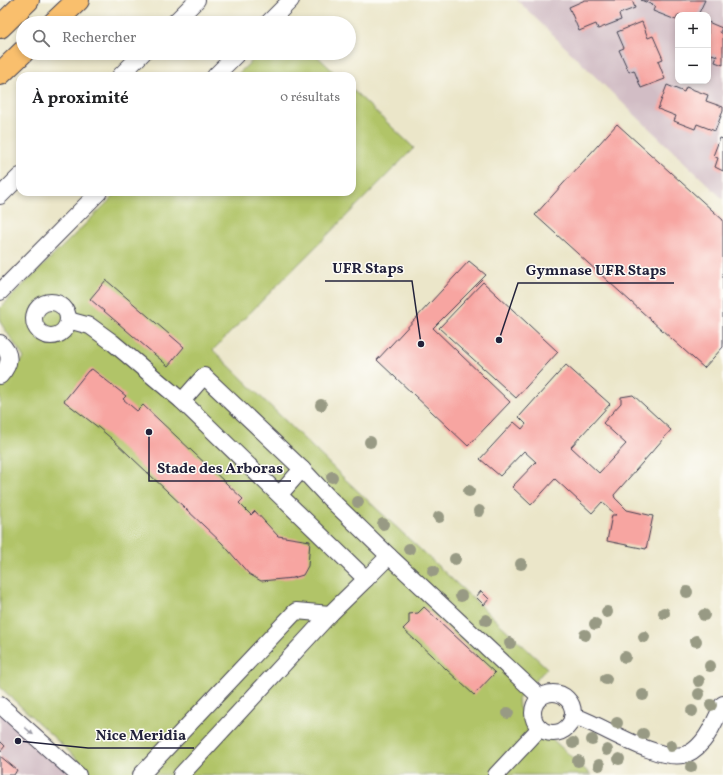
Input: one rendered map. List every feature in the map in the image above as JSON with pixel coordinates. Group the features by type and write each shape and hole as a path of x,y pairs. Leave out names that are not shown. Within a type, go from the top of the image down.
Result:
{"highway":[{"path":"0,27 28,0"},
{"path":"61,16 78,0"},
{"path":"0,74 16,59"}],"street":[{"path":"181,16 197,0"},
{"path":"275,16 291,0"},
{"path":"124,72 137,60"},
{"path":"219,72 231,60"},
{"path":"0,196 16,180"},
{"path":"0,292 95,196"},
{"path":"68,320 90,326 112,342 182,401 280,494 366,579"},
{"path":"0,342 6,348 9,363 0,376"},
{"path":"182,401 204,376 302,469 330,499 389,556 540,697"},
{"path":"280,494 302,469"},
{"path":"181,775 330,614 389,556"},
{"path":"141,775 296,611 330,614"},
{"path":"552,693 559,694 571,703 573,710 572,718 565,729 559,732 546,731 540,728 534,718 534,707 540,697 552,693"},
{"path":"572,718 582,719 655,752 668,755 683,755 695,749 702,742 711,730 723,704"},
{"path":"0,705 78,775"},
{"path":"496,775 540,728"}],"shaded area":[{"path":"517,0 723,0 723,199 609,90"},
{"path":"0,707 72,775 0,775"}],"green space":[{"path":"253,60 321,60 334,72 240,72"},
{"path":"356,93 414,148 213,350 346,480 547,668 518,699 519,708 591,775 94,775 0,687 0,384 24,358 0,322 0,308 114,196 356,196"}],"building":[{"path":"585,0 632,0 635,8 619,14 621,20 598,29 596,24 579,31 569,7"},
{"path":"641,0 705,0 699,12 675,12 675,20 653,11 655,6"},
{"path":"642,22 648,38 653,36 663,59 658,61 665,79 641,88 634,70 629,72 619,50 624,48 617,32"},
{"path":"711,23 722,28 720,32 723,34 723,65 715,62 717,56 712,54 711,57"},
{"path":"667,85 684,92 686,87 708,95 706,101 723,107 723,111 715,131 697,124 695,129 674,121 676,116 658,109"},
{"path":"617,124 723,220 723,347 704,368 535,215"},
{"path":"720,138 723,139 723,171 715,167 718,158 713,156"},
{"path":"469,261 486,275 433,328 510,402 468,446 377,360"},
{"path":"106,280 184,347 168,366 90,299"},
{"path":"483,282 558,352 516,398 439,328"},
{"path":"566,365 610,404 571,447 599,473 626,444 603,423 621,403 621,397 633,395 671,430 614,495 615,498 627,510 653,516 646,549 607,541 612,515 616,515 602,502 592,513 555,479 531,505 512,487 536,462 524,451 500,476 480,459 514,422 522,429 526,424 519,417"},
{"path":"92,369 126,396 123,399 137,411 143,405 243,499 239,503 251,515 255,511 278,536 310,541 308,566 303,575 293,578 261,581 249,574 222,543 112,439 64,401 88,371"},
{"path":"481,591 489,599 484,605 476,597"},
{"path":"424,607 495,673 474,695 403,629 409,623 409,614 418,613"},
{"path":"0,741 5,746 0,752"},
{"path":"0,756 17,770 14,775 0,775"}],"place":[{"name":"Gymnase UFR Staps","path":"499,340"},
{"name":"UFR Staps","path":"421,344"},
{"name":"Stade des Arboras","path":"149,432"},
{"name":"Nice Meridia","path":"18,741"}]}
